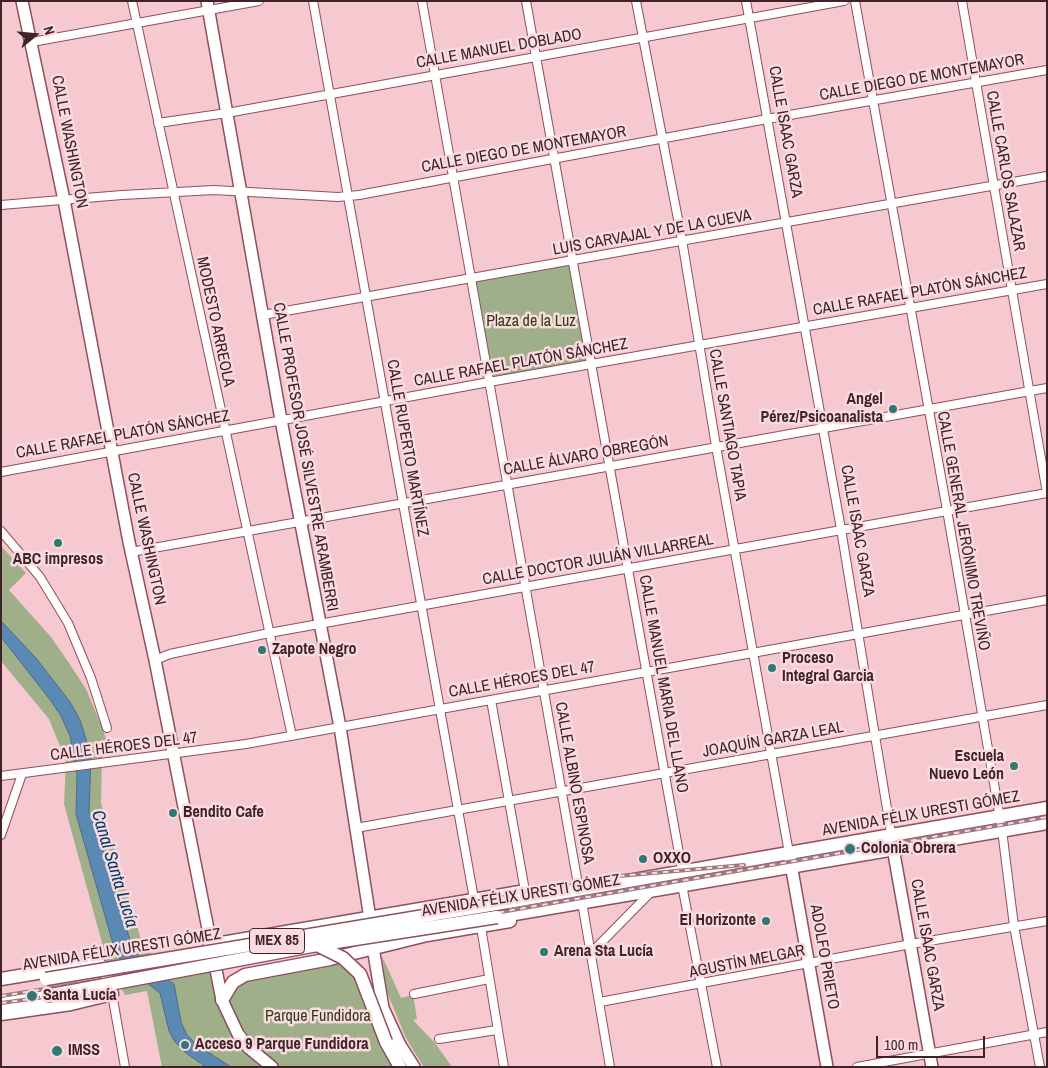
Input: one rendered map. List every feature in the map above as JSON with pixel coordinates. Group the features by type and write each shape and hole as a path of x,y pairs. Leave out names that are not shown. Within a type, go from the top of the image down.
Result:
{"main road":[{"name":"CALLE WASHINGTON","path":"22,1 64,200 131,552 155,660 222,1000 238,1034 249,1048 272,1067"},
{"name":"CALLE PROFESOR JOSÉ SILVESTRE ARAMBERRI","path":"208,6 281,420 340,727 383,1008 400,1045 414,1067"},
{"name":"AVENIDA FÉLIX URESTI GÓMEZ","path":"1,1004 317,945 498,916 550,901 581,896 653,890 792,866 999,817 1047,808"},
{"name":"AVENIDA FÉLIX URESTI GÓMEZ","path":"581,896 682,870 789,853 1002,830 1047,823"},
{"name":"CALLE ISAAC GARZA","path":"892,842 932,1067"},
{"name":"ADOLFO PRIETO","path":"789,853 827,1067"},
{"path":"210,945 525,891 539,891 550,901 540,915 481,927 427,935 330,959 245,975 234,982 222,1000"},
{"name":"AVENIDA FÉLIX URESTI GÓMEZ","path":"1,986 508,902 550,901"},
{"path":"424,908 418,920 421,931 427,935"},
{"path":"238,939 232,950 233,957 245,975"},
{"path":"317,945 343,958 360,974 386,1042 400,1067"},
{"path":"1,979 96,963 104,968 112,994 71,1004 1,1014"}],"street":[{"name":"MODESTO ARREOLA","path":"132,1 224,431 292,736"},
{"path":"32,42 137,24 208,6 259,1"},
{"name":"CALLE RUPERTO MARTÍNEZ","path":"313,1 474,899"},
{"name":"CALLE ALBINO ESPINOSA","path":"422,1 610,1067"},
{"name":"CALLE MANUEL MARIA DEL LLANO","path":"526,1 572,262 611,466 682,870"},
{"name":"CALLE SANTIAGO TAPIA","path":"636,1 682,240 716,446 773,755 789,853"},
{"name":"CALLE ISAAC GARZA","path":"746,1 821,428 841,529 876,734 892,842"},
{"name":"CALLE MANUEL DOBLADO","path":"158,123 227,113 844,1"},
{"name":"CALLE GENERAL JERÓNIMO TREVIÑO","path":"855,1 927,409 947,510 1002,830 1014,926 1040,1067"},
{"name":"CALLE CARLOS SALAZAR","path":"962,1 1047,493"},
{"name":"CALLE DIEGO DE MONTEMAYOR","path":"1,205 173,192 241,191 349,196 554,160 872,100 1047,70"},
{"name":"LUIS CARVAJAL Y DE LA CUEVA","path":"263,316 1047,176"},
{"name":"CALLE RAFAEL PLATÓN SÁNCHEZ","path":"1,472 489,382 1047,284"},
{"name":"CALLE ÁLVARO OBREGÓN","path":"131,552 1047,388"},
{"name":"CALLE DOCTOR JULIÁN VILLARREAL","path":"155,660 170,654 269,632 1047,493"},
{"path":"1,531 40,577 68,623 91,678 107,728"},
{"name":"CALLE HÉROES DEL 47","path":"1,776 174,754 292,736 1047,600"},
{"path":"491,700 525,891"},
{"name":"JOAQUÍN GARZA LEAL","path":"356,828 1047,705"},
{"path":"1,836 22,774"},
{"path":"682,885 717,1067"},
{"path":"591,953 653,890"},
{"name":"AGUSTÍN MELGAR","path":"600,1002 700,985 911,944 1047,922"},
{"path":"481,927 488,979 504,1067"},
{"path":"414,994 488,979"},
{"path":"112,994 125,1067"},
{"path":"439,1039 497,1030"},
{"path":"856,1067 1047,1032"}],"green space":[{"name":"Plaza de la Luz","path":"572,262 591,365 489,382 470,280"},
{"name":"Parque Fundidora","path":"1,546 26,573 9,590 51,637 69,663 86,689 102,727 111,754 102,756 101,803 142,943 151,953 181,976 213,971 217,988 246,980 342,964 357,977 393,1067 162,1067 147,991 125,995 107,961 64,804 66,761 49,719 1,661"},
{"path":"382,956 401,998 413,995 417,1019 413,1020 435,1043 452,1067 423,1066 406,1038 387,992"}],"water":[{"name":"Canal Santa Lucía","path":"1,621 36,658 70,702 80,720 91,755 89,814 93,817 132,947 145,964 174,984 181,1022 187,1035 197,1045 231,1067 206,1067 186,1053 175,1042 169,1031 160,993 125,966 115,951 76,814 77,775 70,736 61,716 51,701 1,637"}],"railway":[{"path":"1,1003 75,993 415,927 1047,817"},
{"path":"608,877 744,865"},
{"path":"1,996 102,980"}],"place":[{"name":"Angel Pérez/Psicoanalista","path":"893,409"},
{"name":"ABC impresos","path":"58,543"},
{"name":"Zapote Negro","path":"262,650"},
{"name":"Proceso Integral Garcia","path":"772,668"},
{"name":"Escuela Nuevo León","path":"1014,766"},
{"name":"Bendito Cafe","path":"173,813"},
{"name":"Colonia Obrera","path":"850,849"},
{"name":"OXXO","path":"643,859"},
{"name":"El Horizonte","path":"766,921"},
{"name":"Arena Sta Lucía","path":"544,952"},
{"name":"Santa Lucía","path":"32,996"},
{"name":"Acceso 9 Parque Fundidora","path":"185,1045"},
{"name":"IMSS","path":"57,1051"}]}
